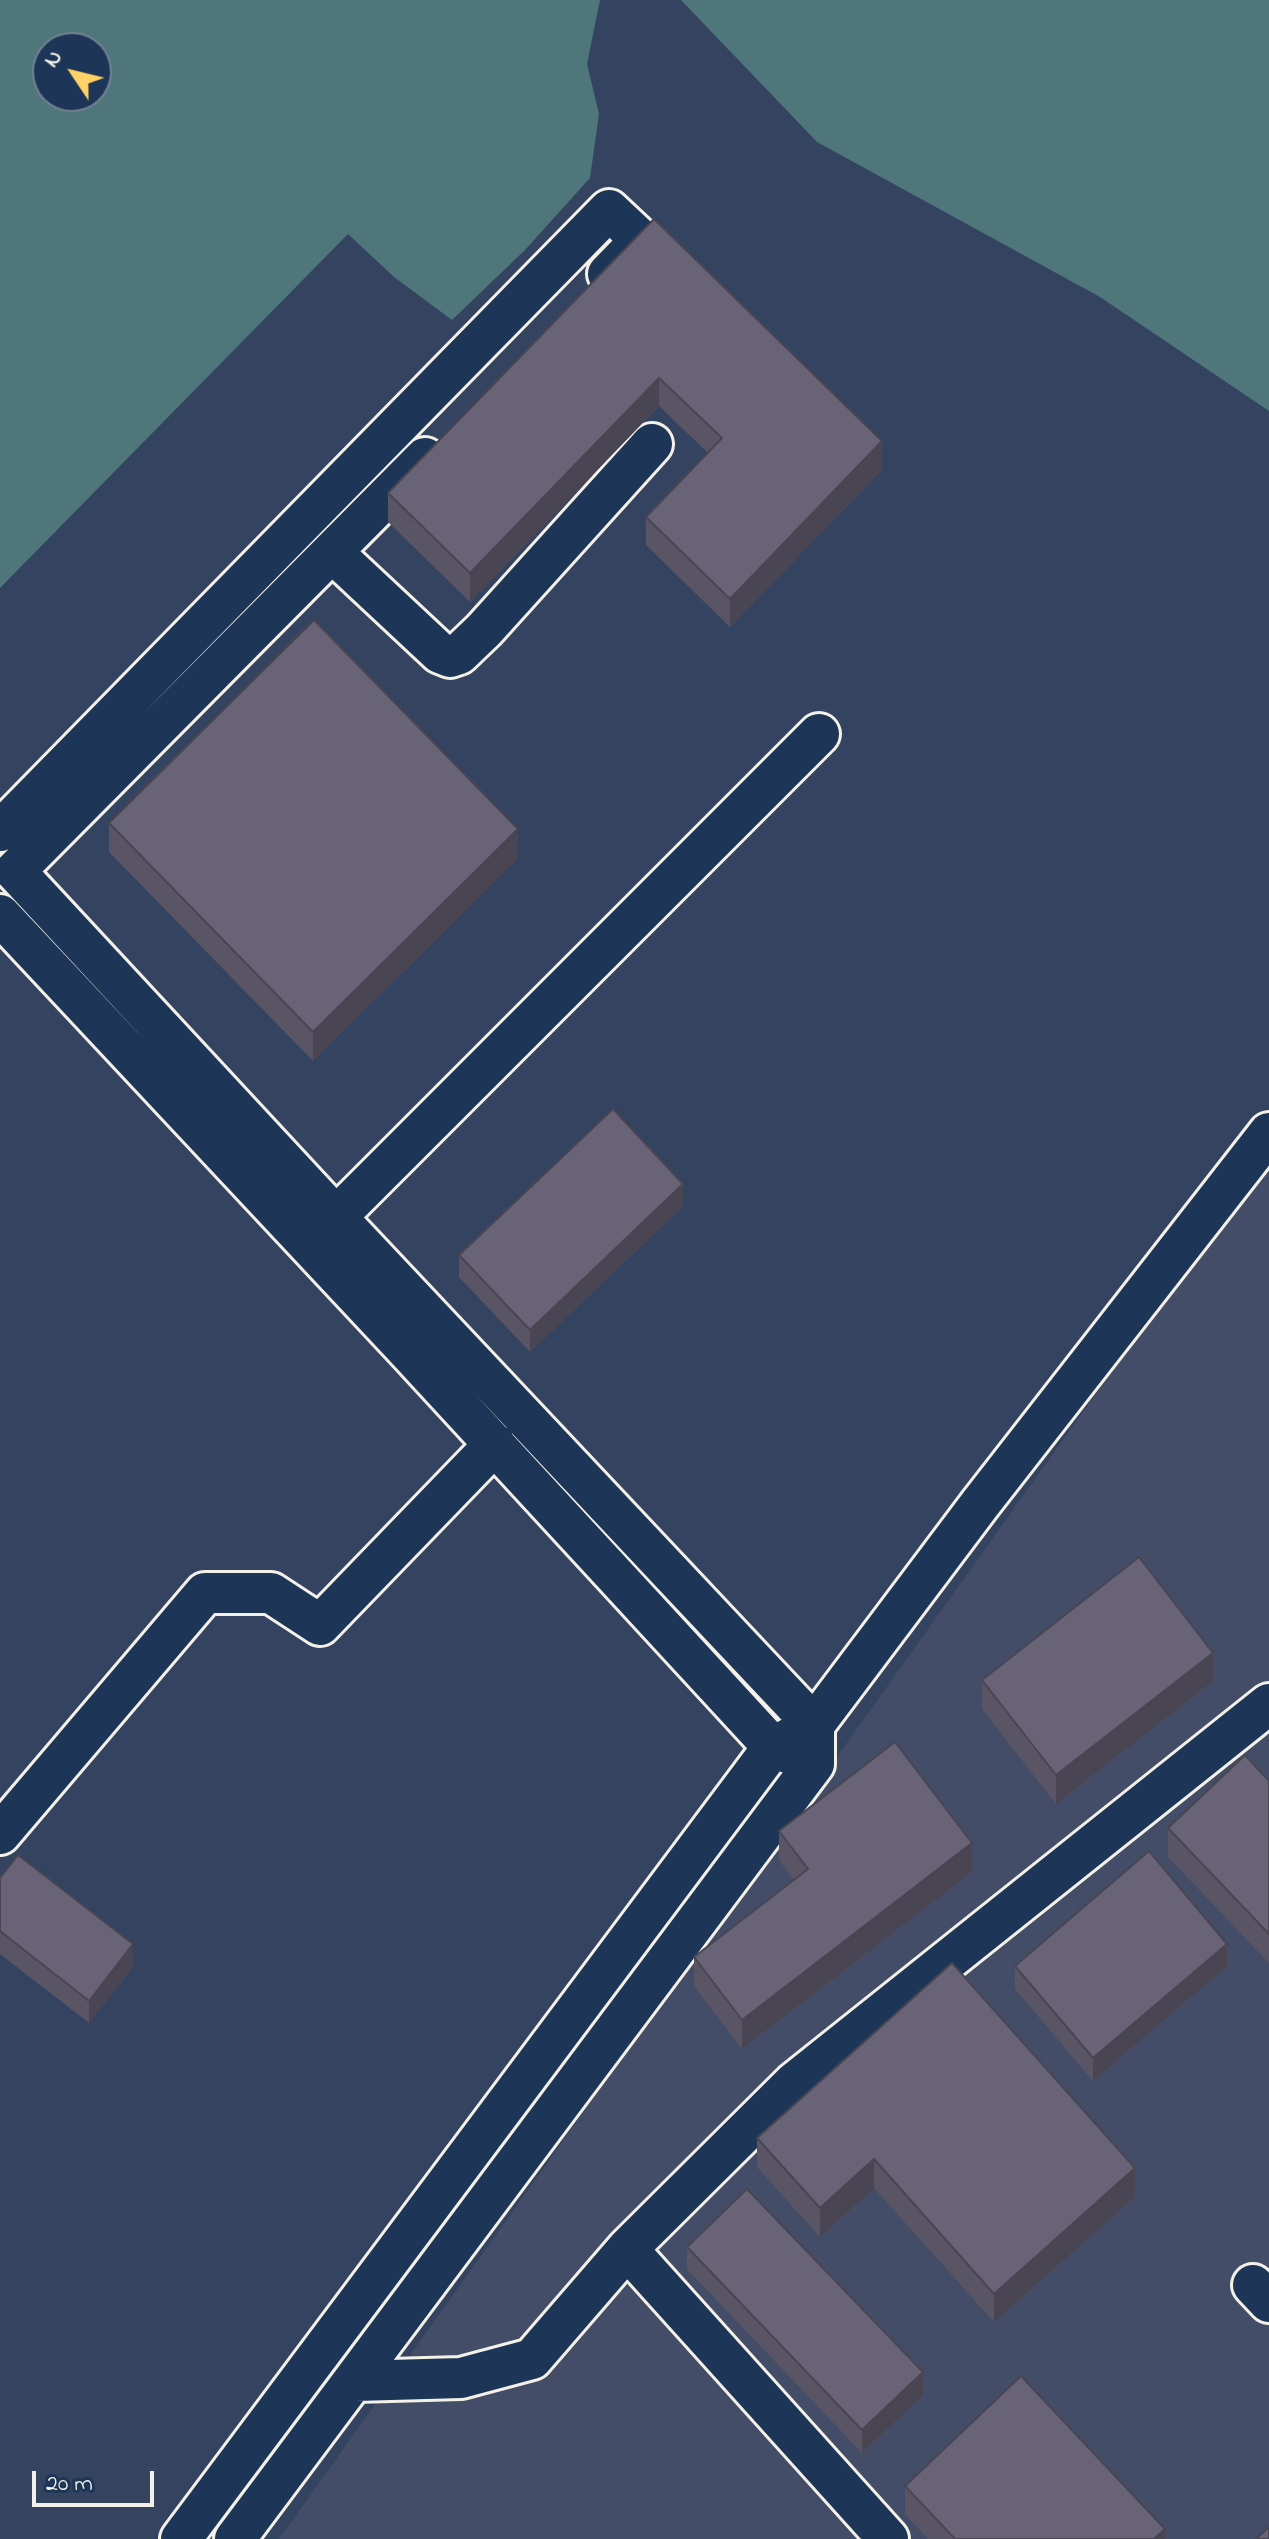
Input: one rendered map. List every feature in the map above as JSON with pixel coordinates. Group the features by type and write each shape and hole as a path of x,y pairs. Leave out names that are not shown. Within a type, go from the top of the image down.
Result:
{"street":[{"path":"0,831 609,210 641,240 586,296"},
{"path":"453,430 15,871 322,1231 495,1444 773,1747 814,1764"},
{"path":"332,552 440,653 450,657 459,654 652,444"},
{"path":"322,1231 819,734"},
{"path":"0,915 322,1231 814,1725 814,1764 235,2539"},
{"path":"181,2539 773,1747 814,1725 980,1504 1269,1133"},
{"path":"0,1834 205,1593 271,1593 320,1625 495,1444"},
{"path":"355,2381 461,2378 532,2359 627,2249 794,2083 1269,1704"},
{"path":"627,2249 888,2539"}],"shaded area":[{"path":"1269,1151 1269,2539 279,2539"}],"green space":[{"path":"0,0 600,0 587,64 599,114 590,178 525,250 452,320 394,277 348,234 0,588"},
{"path":"681,0 1269,0 1269,411 1100,297 817,142"}],"building":[{"path":"654,219 882,441 730,599 646,517 722,438 659,378 470,573 388,493"},
{"path":"314,620 518,829 313,1032 109,823"},
{"path":"613,1109 683,1184 530,1330 459,1255"},
{"path":"1139,1557 1213,1653 1056,1775 982,1680"},
{"path":"895,1742 972,1843 742,2020 694,1957 808,1869 779,1831"},
{"path":"1245,1755 1269,1781 1269,1934 1168,1828"},
{"path":"1149,1851 1227,1944 1093,2058 1015,1966"},
{"path":"18,1855 133,1944 89,2001 0,1931 0,1878"},
{"path":"952,1963 1135,2168 994,2294 874,2159 820,2208 757,2138"},
{"path":"747,2189 923,2372 862,2430 687,2247"},
{"path":"1021,2376 1165,2529 1154,2539 955,2539 905,2486"},
{"path":"1269,2527 1269,2539 1256,2539"}]}
